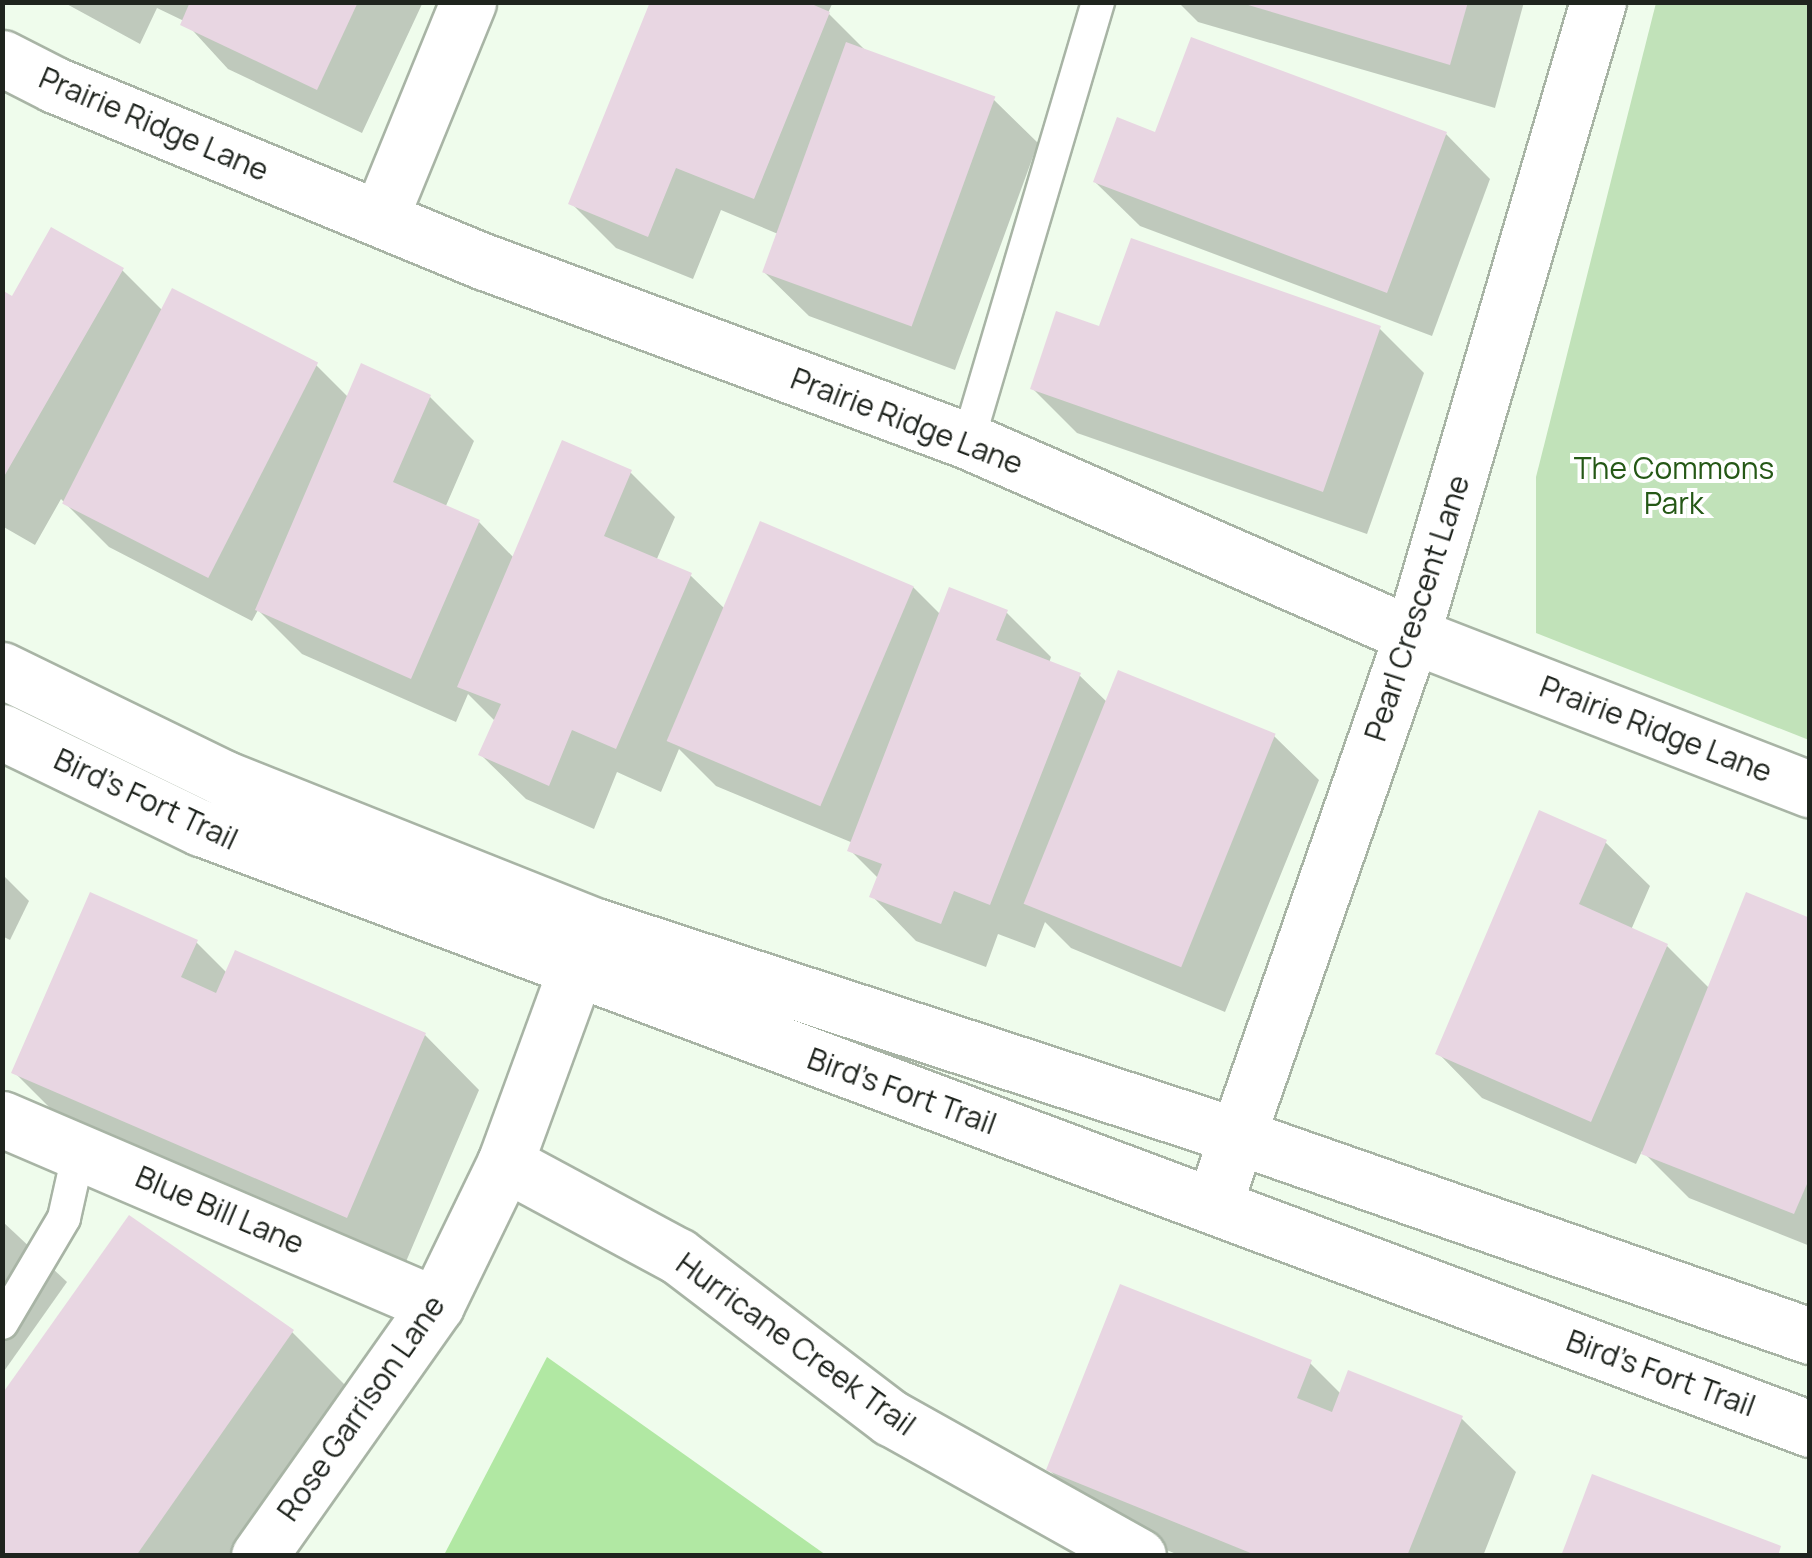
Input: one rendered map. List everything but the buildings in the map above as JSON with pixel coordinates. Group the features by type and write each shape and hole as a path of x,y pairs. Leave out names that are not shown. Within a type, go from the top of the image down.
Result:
{"street":[{"path":"380,218 468,2"},
{"name":"Pearl Crescent Lane","path":"1213,1206 1412,635 1598,2"},
{"name":"Prairie Ridge Lane","path":"2,58 55,85 380,218 968,441 1412,635 1810,789"},
{"name":"Bird's Fort Trail","path":"2,670 583,947 1213,1206 1810,1429"},
{"name":"Bird's Fort Trail","path":"2,732 201,828 583,947 1238,1136 1810,1336"},
{"name":"Rose Garrison Lane","path":"259,1556 436,1305 505,1164 583,947"},
{"name":"Blue Bill Lane","path":"2,1119 436,1305"},
{"name":"Hurricane Creek Trail","path":"505,1164 678,1256 891,1418 1138,1556"}],"lane":[{"path":"968,441 1098,2"},
{"path":"2,1323 64,1218 79,1151"}],"green space":[{"name":"The Commons Park","path":"1656,3 1809,3 1809,740 1536,633 1536,477"}],"shaded area":[{"path":"547,1357 826,1555 444,1555"}]}
